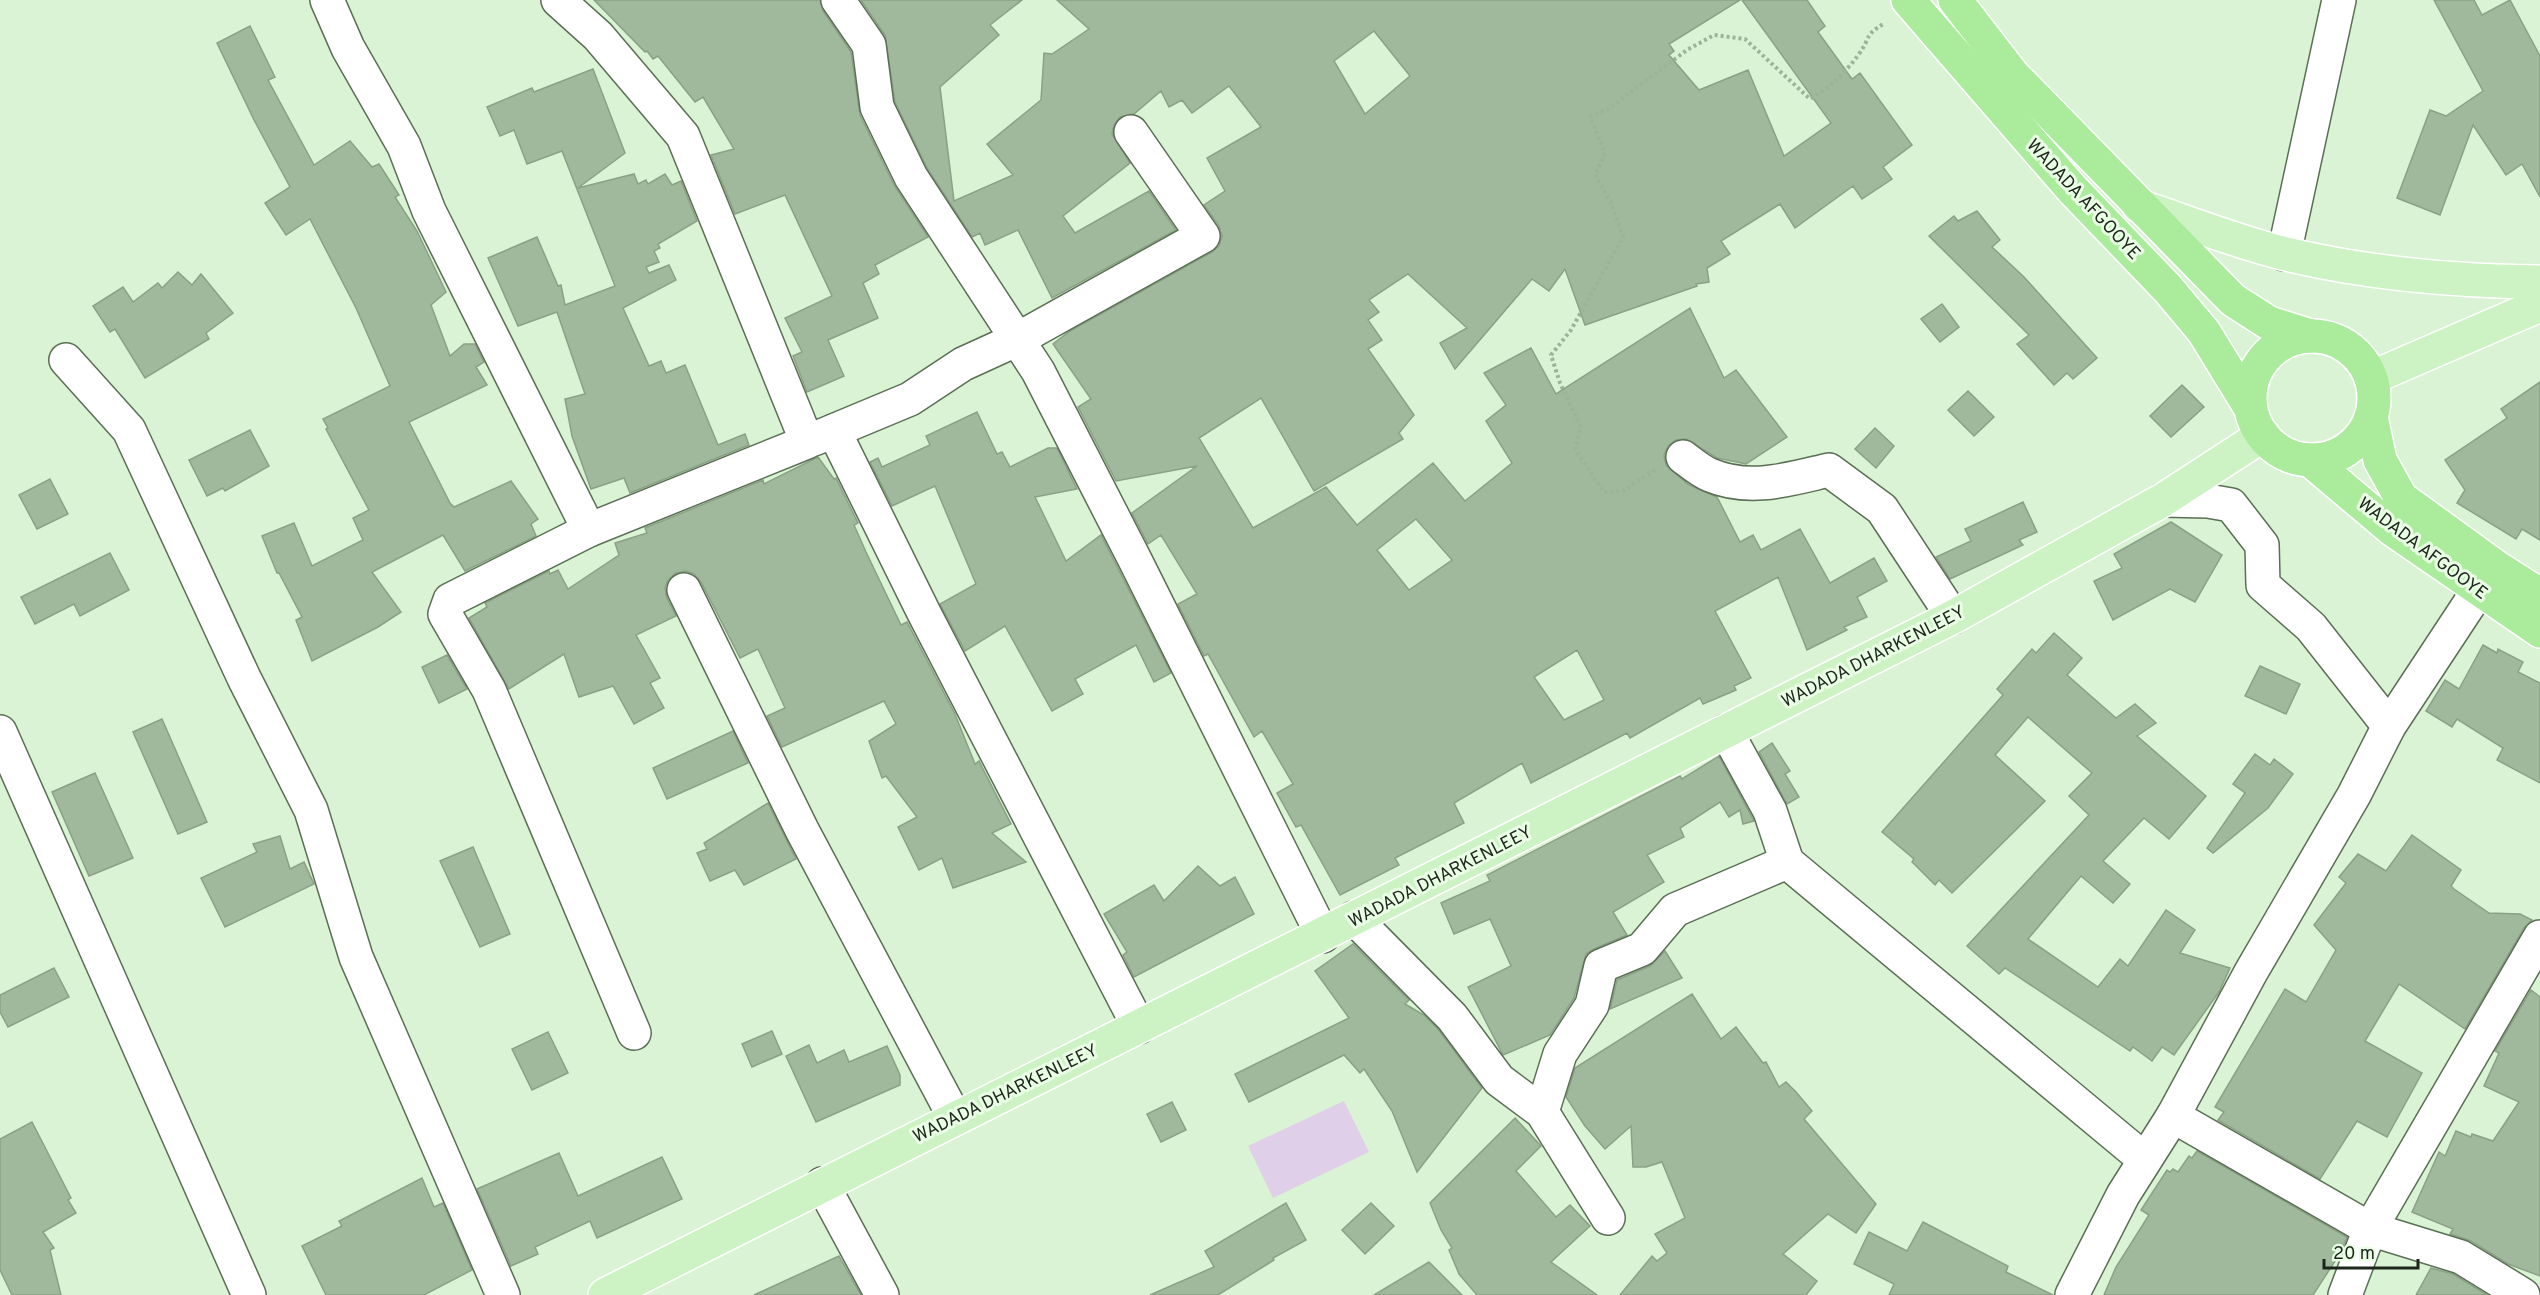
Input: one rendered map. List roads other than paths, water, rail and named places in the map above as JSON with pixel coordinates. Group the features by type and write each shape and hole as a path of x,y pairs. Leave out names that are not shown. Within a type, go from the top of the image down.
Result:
{"highway":[{"name":"WADADA AFGOOYE","path":"1955,0 2013,75 2233,300 2269,323 2311,336"},
{"name":"WADADA AFGOOYE","path":"1910,3 2065,181 2168,289 2204,332 2256,421"},
{"path":"2311,336 2331,339 2348,348 2362,361 2371,378 2374,397 2371,417 2362,434 2348,448 2331,457 2310,460 2288,456 2270,444 2256,421 2251,385 2259,365 2273,349 2292,339 2311,336"},
{"name":"WADADA AFGOOYE","path":"2371,417 2380,460 2401,498 2499,569 2540,595"},
{"name":"WADADA AFGOOYE","path":"2310,460 2393,530 2478,591 2540,631"}],"main road":[{"path":"2139,206 2284,254 2348,267 2469,281 2540,282"},
{"path":"2371,378 2540,305"},
{"name":"WADADA DHARKENLEEY","path":"605,1295 822,1184 1323,936 1354,918 1953,617 2163,500 2256,421"}],"street":[{"path":"327,0 348,48 404,146 429,211 589,530"},
{"path":"558,0 598,36 683,136 821,436 929,624 1138,1027"},
{"path":"838,0 869,45 877,107 911,177 1038,371 1323,936"},
{"path":"2284,254 2339,0"},
{"path":"634,1033 489,690 445,614 450,600 589,530 910,399 963,364 1018,339 1203,236 1131,132"},
{"path":"66,360 129,430 244,678 311,810 356,957 503,1295"},
{"path":"1683,457 1709,475 1734,482 1766,484 1829,470 1882,508 1953,617"},
{"path":"2163,500 2208,501 2231,505 2262,545 2263,585 2311,627 2389,726"},
{"path":"684,590 802,830 955,1118"},
{"path":"2072,1295 2144,1159 2173,1116 2251,972 2354,795 2389,726 2478,591"},
{"path":"1726,731 1770,811 1787,862 2144,1159"},
{"path":"0,732 249,1295"},
{"path":"1542,1112 1560,1054 1592,1005 1601,966 1642,948 1675,910 1787,862"},
{"path":"1354,918 1452,1017 1499,1080 1542,1112 1608,1218"},
{"path":"2345,1295 2370,1229 2540,937"},
{"path":"2173,1116 2370,1229 2461,1257 2523,1295"},
{"path":"822,1184 882,1295"}]}
